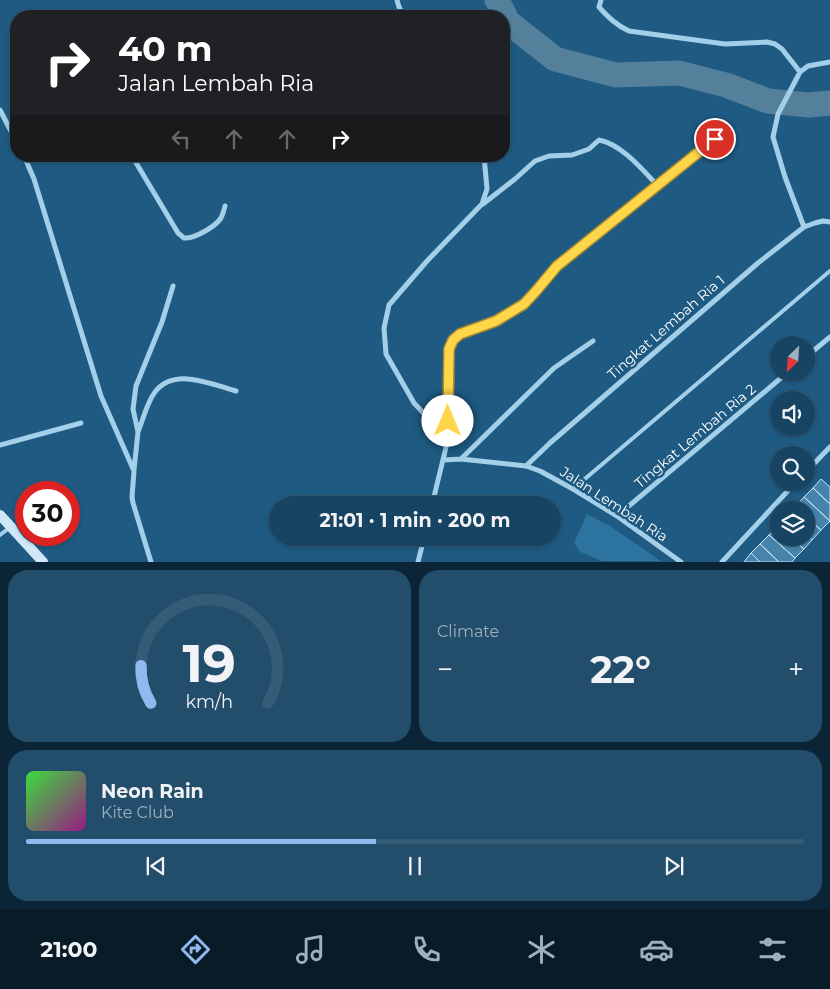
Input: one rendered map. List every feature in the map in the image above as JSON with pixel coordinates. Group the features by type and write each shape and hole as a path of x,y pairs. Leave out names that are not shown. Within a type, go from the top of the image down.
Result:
{"main road":[{"path":"0,515 43,562"}],"street":[{"path":"600,0 599,7 612,21 629,31 725,44 767,42 775,44 782,50 800,72"},
{"path":"804,227 785,178 773,137 778,114 800,72 808,66 830,62"},
{"path":"0,110 10,129"},
{"path":"434,496 448,439 449,349 453,340 460,334 496,321 524,304 557,266 715,139"},
{"path":"448,439 414,403 386,354 384,328 389,304 482,204 516,179 535,161 549,156 572,155 589,149 599,140 609,142 638,165 657,185"},
{"path":"28,162 101,396 134,472"},
{"path":"136,162 178,233 184,238 192,237 215,224 220,219 225,206"},
{"path":"482,204 487,189 485,162"},
{"name":"Tingkat Lembah Ria 1","path":"526,466 550,443 758,263 804,227 823,221 830,222"},
{"path":"138,432 133,408 136,386 162,322 173,286"},
{"path":"815,350 830,337"},
{"path":"461,459 554,368 593,341"},
{"path":"151,562 132,497 138,432 154,393 160,386 176,379 202,381 236,391"},
{"name":"Tingkat Lembah Ria 2","path":"617,516 777,381"},
{"path":"0,445 81,423"},
{"path":"815,463 830,447"},
{"name":"Jalan Lembah Ria","path":"444,460 461,459 526,466 540,471 617,516 681,562"},
{"path":"722,562 788,491"},
{"path":"418,562 422,546"}],"lane":[{"path":"573,489 830,271"},
{"path":"0,535 10,526"}],"shaded area":[{"path":"587,514 610,526 661,561 602,561 580,552 574,543"}],"building":[{"path":"821,479 830,487 830,504 815,490 815,486"},
{"path":"815,490 830,504 830,521 815,507 815,501 808,501 804,497 810,491"},
{"path":"804,497 808,501 800,501"},
{"path":"815,507 830,521 821,530 815,525"},
{"path":"815,525 821,530 815,537"},
{"path":"769,535 770,546 781,546 795,558 792,562 779,562 760,544"},
{"path":"760,544 779,562 760,562 751,553"},
{"path":"781,546 800,546 804,549 795,558"},
{"path":"751,553 760,562 744,562"}],"waterway":[{"path":"497,0 502,10"},
{"path":"510,24 555,59 616,75 679,73 726,85 768,101 809,105 830,103"}],"route":[{"path":"448,421 449,349 453,340 460,334 496,321 524,304 557,266 715,139"}]}
